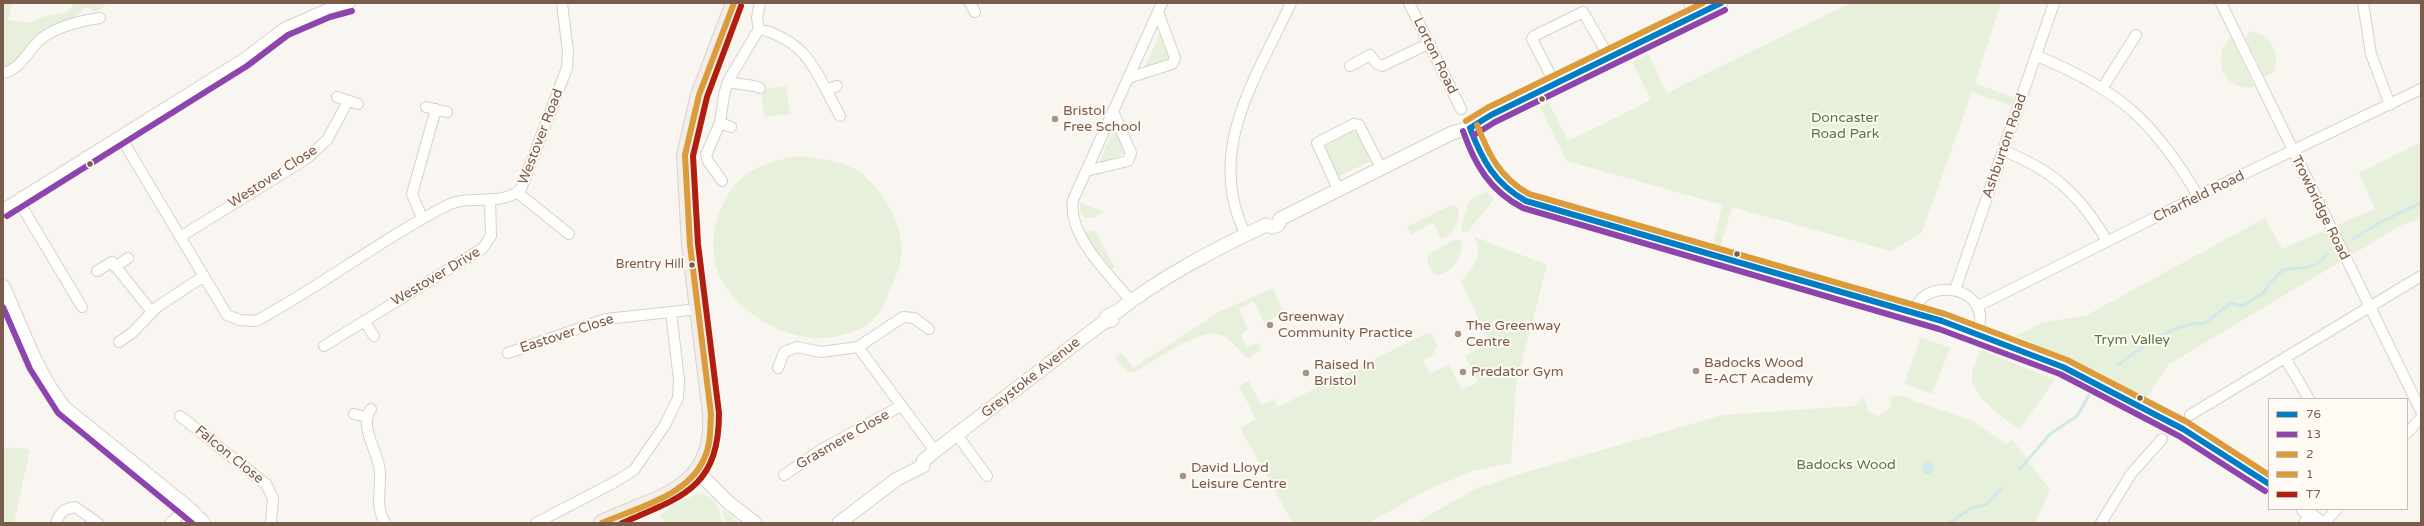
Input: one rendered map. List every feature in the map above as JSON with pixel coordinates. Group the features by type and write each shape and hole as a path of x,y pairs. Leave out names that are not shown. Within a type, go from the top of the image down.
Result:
{"main road":[{"path":"602,523 679,489 698,472 706,459 712,438 709,389 690,245 685,156 700,95 734,3"},
{"path":"3,287 35,360 54,396 64,408 188,508 203,523"}],"street":[{"path":"3,209 243,59 284,28 328,9 350,3"},
{"name":"Westover Road","path":"120,136 227,315 240,320 256,321 422,218 453,203 509,197 518,193 523,185 567,68 568,52 562,3"},
{"path":"722,181 708,161 706,155 720,123 724,95 728,81 759,29 757,18 760,3"},
{"path":"970,3 975,12"},
{"path":"1246,235 1234,208 1230,190 1231,142 1241,109 1291,3"},
{"name":"Lorton Road","path":"1409,3 1430,43 1461,109"},
{"path":"1689,3 1695,16"},
{"name":"Greystoke Avenue","path":"839,523 910,470 911,466 916,462 919,460 923,461 1104,322 1116,316 1118,311 1131,301 1201,258 1266,225 1268,220 1275,217 1280,219 1452,133 1470,128 1491,115 1721,3"},
{"name":"Ashburton Road","path":"1955,290 2037,56 2054,3"},
{"name":"Trowbridge Road","path":"2221,3 2421,412"},
{"path":"2363,3 2371,54 2390,105"},
{"path":"1131,301 1077,232 1072,206 1086,171 1160,8"},
{"path":"1128,78 1172,64 1175,58 1160,8"},
{"path":"1554,84 1532,39 1540,32 1583,12 1609,57"},
{"path":"3,73 21,62 43,37 87,16 100,18"},
{"path":"759,29 785,38 808,57 840,116"},
{"path":"2103,87 2136,35"},
{"path":"1350,66 1370,55 1376,64 1382,66 1430,43"},
{"path":"2037,56 2081,74 2103,87 2139,117 2159,138 2177,161 2198,196"},
{"path":"728,81 740,85 748,84 760,88"},
{"path":"826,90 837,86"},
{"name":"Charfield Road","path":"1978,306 2198,196 2293,152 2421,89"},
{"path":"337,97 358,104"},
{"name":"Westover Close","path":"180,237 306,159 327,140 348,101"},
{"path":"426,107 447,112"},
{"path":"422,218 412,194 436,109"},
{"path":"1086,171 1128,161 1131,153 1113,111"},
{"path":"720,123 731,127"},
{"path":"1338,189 1317,143 1354,124 1359,125 1381,168"},
{"path":"1470,128 1488,170 1504,188 1526,201 1913,313 1977,333 2073,372 2183,429 2268,483"},
{"path":"2004,151 2039,168 2072,192 2093,217 2107,241"},
{"path":"518,193 569,234"},
{"name":"Westover Drive","path":"324,346 483,248 491,236 490,199"},
{"path":"18,200 82,307"},
{"path":"116,267 128,258"},
{"path":"97,271 112,262 152,312"},
{"path":"119,342 133,332 152,312 204,276"},
{"path":"2190,415 2421,276"},
{"path":"1913,313 1919,301 1928,294 1940,289 1955,290 1968,296 1978,306 1981,316 1977,333"},
{"name":"Eastover Close","path":"508,353 606,319 698,309"},
{"path":"536,523 613,483 634,470 665,425 675,407 679,386 670,312"},
{"path":"778,368 784,352 791,349 797,347 832,351 858,347 903,317 914,318 929,329"},
{"path":"364,320 374,336"},
{"path":"858,347 935,451"},
{"path":"2285,358 2308,398"},
{"name":"Grasmere Close","path":"784,475 824,448 901,406"},
{"path":"354,414 368,413 380,470 379,512 385,523"},
{"name":"Falcon Close","path":"180,416 266,484 273,498 271,523"},
{"path":"2408,432 2421,418"},
{"path":"957,435 987,476"},
{"path":"2101,523 2131,474 2162,439"},
{"path":"698,472 729,503 755,523"},
{"path":"56,523 59,515 65,509 75,508 98,523"},
{"path":"170,523 188,508"},
{"path":"2306,516 2323,523 2335,510"}],"green space":[{"path":"3,3 12,3 8,20 30,23 42,17 67,12 74,3 108,3 96,12 86,7 64,25 35,37 9,67 3,66"},
{"name":"Doncaster Road Park","path":"1850,3 2001,3 1975,83 2014,98 2011,106 1972,92 1922,232 1891,251 1732,207 1720,247 1712,245 1723,205 1567,161 1540,107 1549,103 1568,141 1651,100 1632,62 1648,54 1667,93"},
{"path":"2251,31 2264,37 2272,45 2276,57 2275,71 2265,77 2245,37"},
{"path":"1159,35 1162,35 1170,59 1146,68 1145,67"},
{"path":"2231,37 2254,87 2243,87 2234,84 2228,79 2223,71 2221,54"},
{"path":"786,86 790,114 764,117 761,89"},
{"path":"1113,131 1116,131 1125,153 1100,165 1099,163"},
{"path":"1351,131 1357,132 1373,160 1337,177 1325,146"},
{"name":"Trym Valley","path":"2421,142 2421,218 2402,225 2169,364 2146,398 2101,373 2015,336 2042,323 2087,315 2265,218 2282,249 2375,209 2359,173"},
{"path":"799,156 837,162 858,171 872,183 885,199 898,226 901,244 900,261 895,278 882,309 868,324 842,335 825,338 808,337 791,334 775,328 759,319 733,296 723,282 717,268 714,254 716,223 721,208 728,195 737,183 748,173 773,162"},
{"path":"1486,191 1494,199 1468,231 1463,232 1461,228 1469,201"},
{"path":"1080,203 1105,212 1092,218 1085,218 1080,211"},
{"path":"1451,205 1456,206 1459,212 1456,225 1452,232 1446,237 1441,239 1433,223 1411,234 1407,227"},
{"path":"1090,230 1095,231 1115,267 1112,269 1086,238 1086,233"},
{"path":"1473,236 1547,265 1516,384 1511,463 1473,471 1429,489 1369,523 1293,523 1240,428 1256,419 1239,386 1249,381 1261,405 1274,399 1278,407 1427,333 1429,335 1432,334 1438,347 1434,350 1436,354 1423,361 1430,374 1449,364 1462,390 1478,382 1465,356 1490,343 1461,281 1474,265 1478,254 1478,248"},
{"path":"1454,240 1460,240 1462,246 1457,261 1445,273 1434,274 1427,261 1428,254"},
{"path":"1273,288 1284,313 1264,322 1254,301 1239,308 1248,330 1241,335 1246,347 1258,343 1261,350 1252,355 1252,358 1246,357 1227,338 1218,334 1199,336 1188,341 1135,372 1127,372 1115,357 1122,353 1133,368 1219,312"},
{"path":"1921,337 1950,348 1932,394 1904,384"},
{"path":"1981,350 2055,380 2019,429 1989,406 1976,390 1972,374 1974,365"},
{"name":"Badocks Wood","path":"1902,395 1919,403 1973,421 2007,445 2010,440 2013,441 2050,490 2035,523 1416,523 1475,489 1520,474 1722,415 1855,406 1864,397 1868,411 1877,416 1890,407 1892,401 1891,397"},
{"path":"3,447 30,449 14,523 3,523"},
{"path":"699,493 713,500 720,512 722,523 665,522 660,515 673,505"},
{"path":"722,509 739,523 725,523"}],"water":[{"path":"1926,462 1930,462 1934,468 1930,474 1926,474 1922,470 1922,466"}],"waterway":[{"path":"2353,239 2379,223 2421,203"},
{"path":"2118,365 2158,337 2170,331 2193,324 2205,323 2231,303 2242,306 2264,293 2269,284 2284,269 2313,266 2328,254"},
{"path":"2020,469 2050,434 2077,416 2089,395"},
{"path":"1949,523 1971,508 1987,504 2002,488"}],"transit line":[{"name":"1","path":"602,523 645,506 674,492 696,472 704,459 708,448 711,414 690,245 685,155 699,95 734,3"},
{"name":"2","path":"1466,121 1487,108 1703,3"},
{"name":"76","path":"1470,128 1491,115 1721,3"},
{"name":"T7","path":"622,523 679,497 693,486 704,474 712,458 717,438 719,413 698,244 693,156 707,97 741,6"},
{"name":"13","path":"1474,135 1495,122 1725,10"},
{"name":"13","path":"7,216 247,66 288,35 330,17 352,11"},
{"name":"2","path":"1477,125 1491,156 1503,173 1510,181 1529,194 1945,314 2067,360 2187,422 2268,474"},
{"name":"76","path":"1470,128 1479,151 1491,170 1506,187 1526,201 1942,321 2063,367 2183,429 2268,483"},
{"name":"13","path":"1463,131 1473,155 1485,176 1501,194 1523,208 1939,329 2060,374 2179,436 2265,491"},
{"name":"13","path":"3,307 30,369 58,413 192,523"}],"place":[{"name":"Bristol Free School","path":"1055,119"},
{"name":"Brentry Hill","path":"692,265"},
{"name":"Greenway Community Practice","path":"1270,325"},
{"name":"The Greenway Centre","path":"1458,334"},
{"name":"Badocks Wood E-ACT Academy","path":"1696,371"},
{"name":"Predator Gym","path":"1463,372"},
{"name":"Raised In Bristol","path":"1306,373"},
{"name":"David Lloyd Leisure Centre","path":"1183,476"}]}
